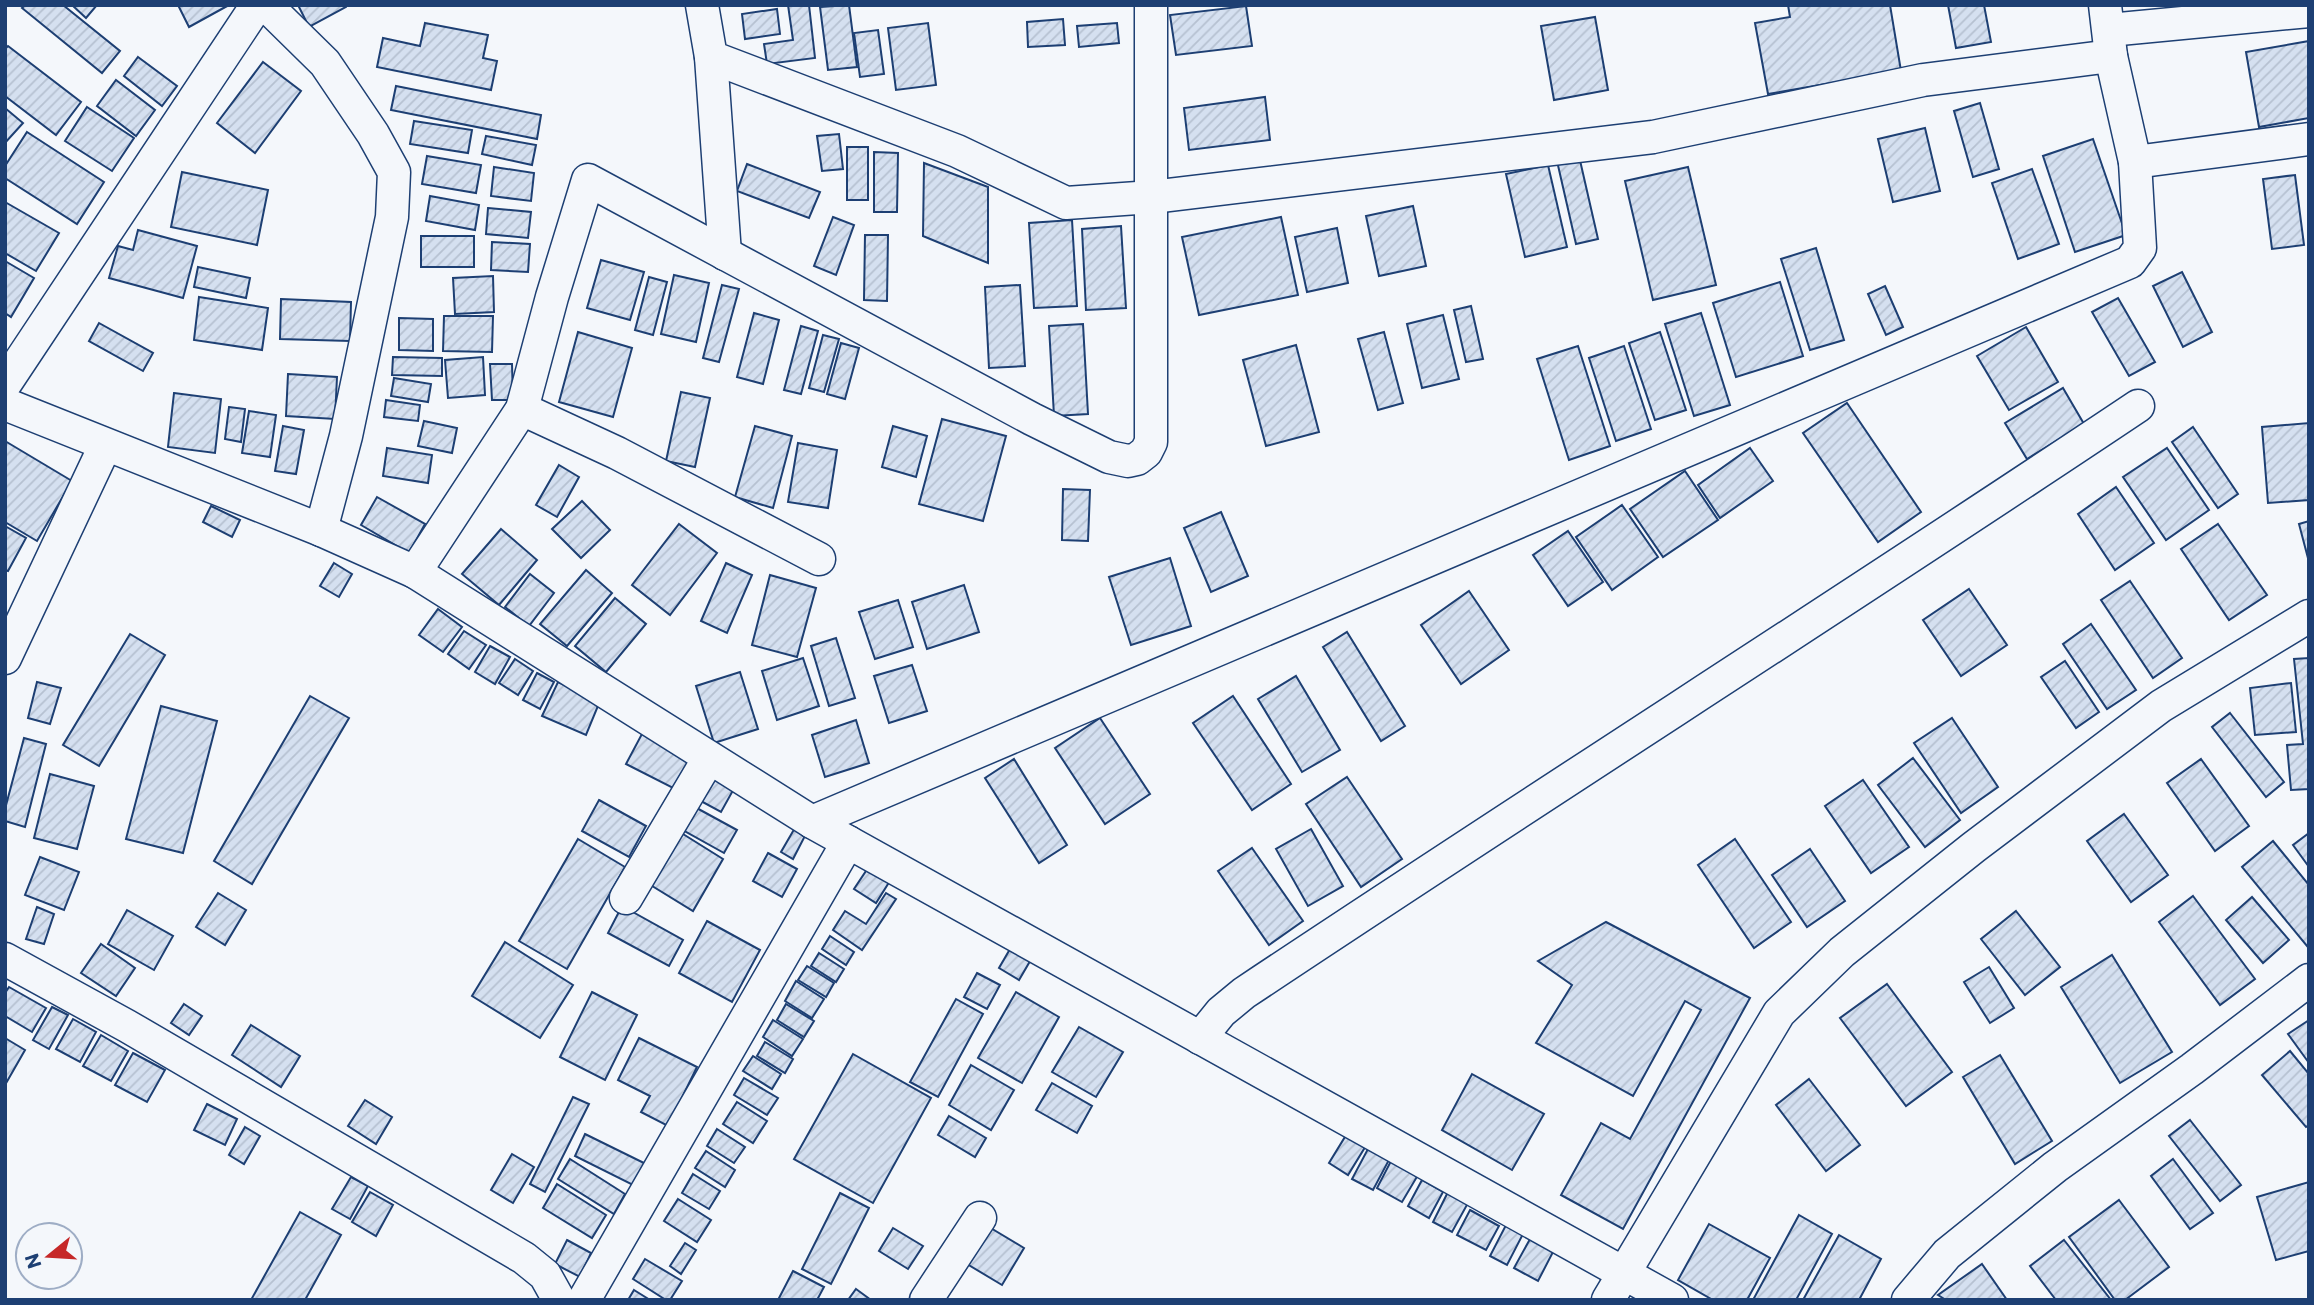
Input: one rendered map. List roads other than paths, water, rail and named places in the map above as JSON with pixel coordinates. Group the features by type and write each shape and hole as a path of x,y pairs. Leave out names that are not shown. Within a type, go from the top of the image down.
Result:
{"street":[{"path":"5,384 257,5"},
{"path":"266,5 326,63 373,134 394,172 392,216 346,436 321,530"},
{"path":"702,5 711,57 724,254"},
{"path":"415,572 522,409 552,297 588,180 1032,419 1109,457 1128,461 1137,459 1146,452 1151,442 1151,5"},
{"path":"711,57 957,151 1066,203 1152,197 1653,137 1923,80 2108,31 2309,10"},
{"path":"812,822 2130,262 2140,248 2135,162 2108,31"},
{"path":"2135,162 2309,139"},
{"path":"5,404 321,530 415,572 812,822 1199,1038 1615,1287 1672,1300"},
{"path":"1199,1038 1221,1012 1244,993 2138,406"},
{"path":"522,409 617,453 819,559"},
{"path":"5,658 106,446"},
{"path":"1615,1287 1779,1013 1797,995 1842,952 1974,847 2161,706 2309,616"},
{"path":"626,898 709,758"},
{"path":"5,959 127,1026 524,1258 581,1298 848,842"},
{"path":"1908,1300 1947,1254 2055,1167 2192,1069 2309,980"},
{"path":"926,1300 980,1218"}]}
